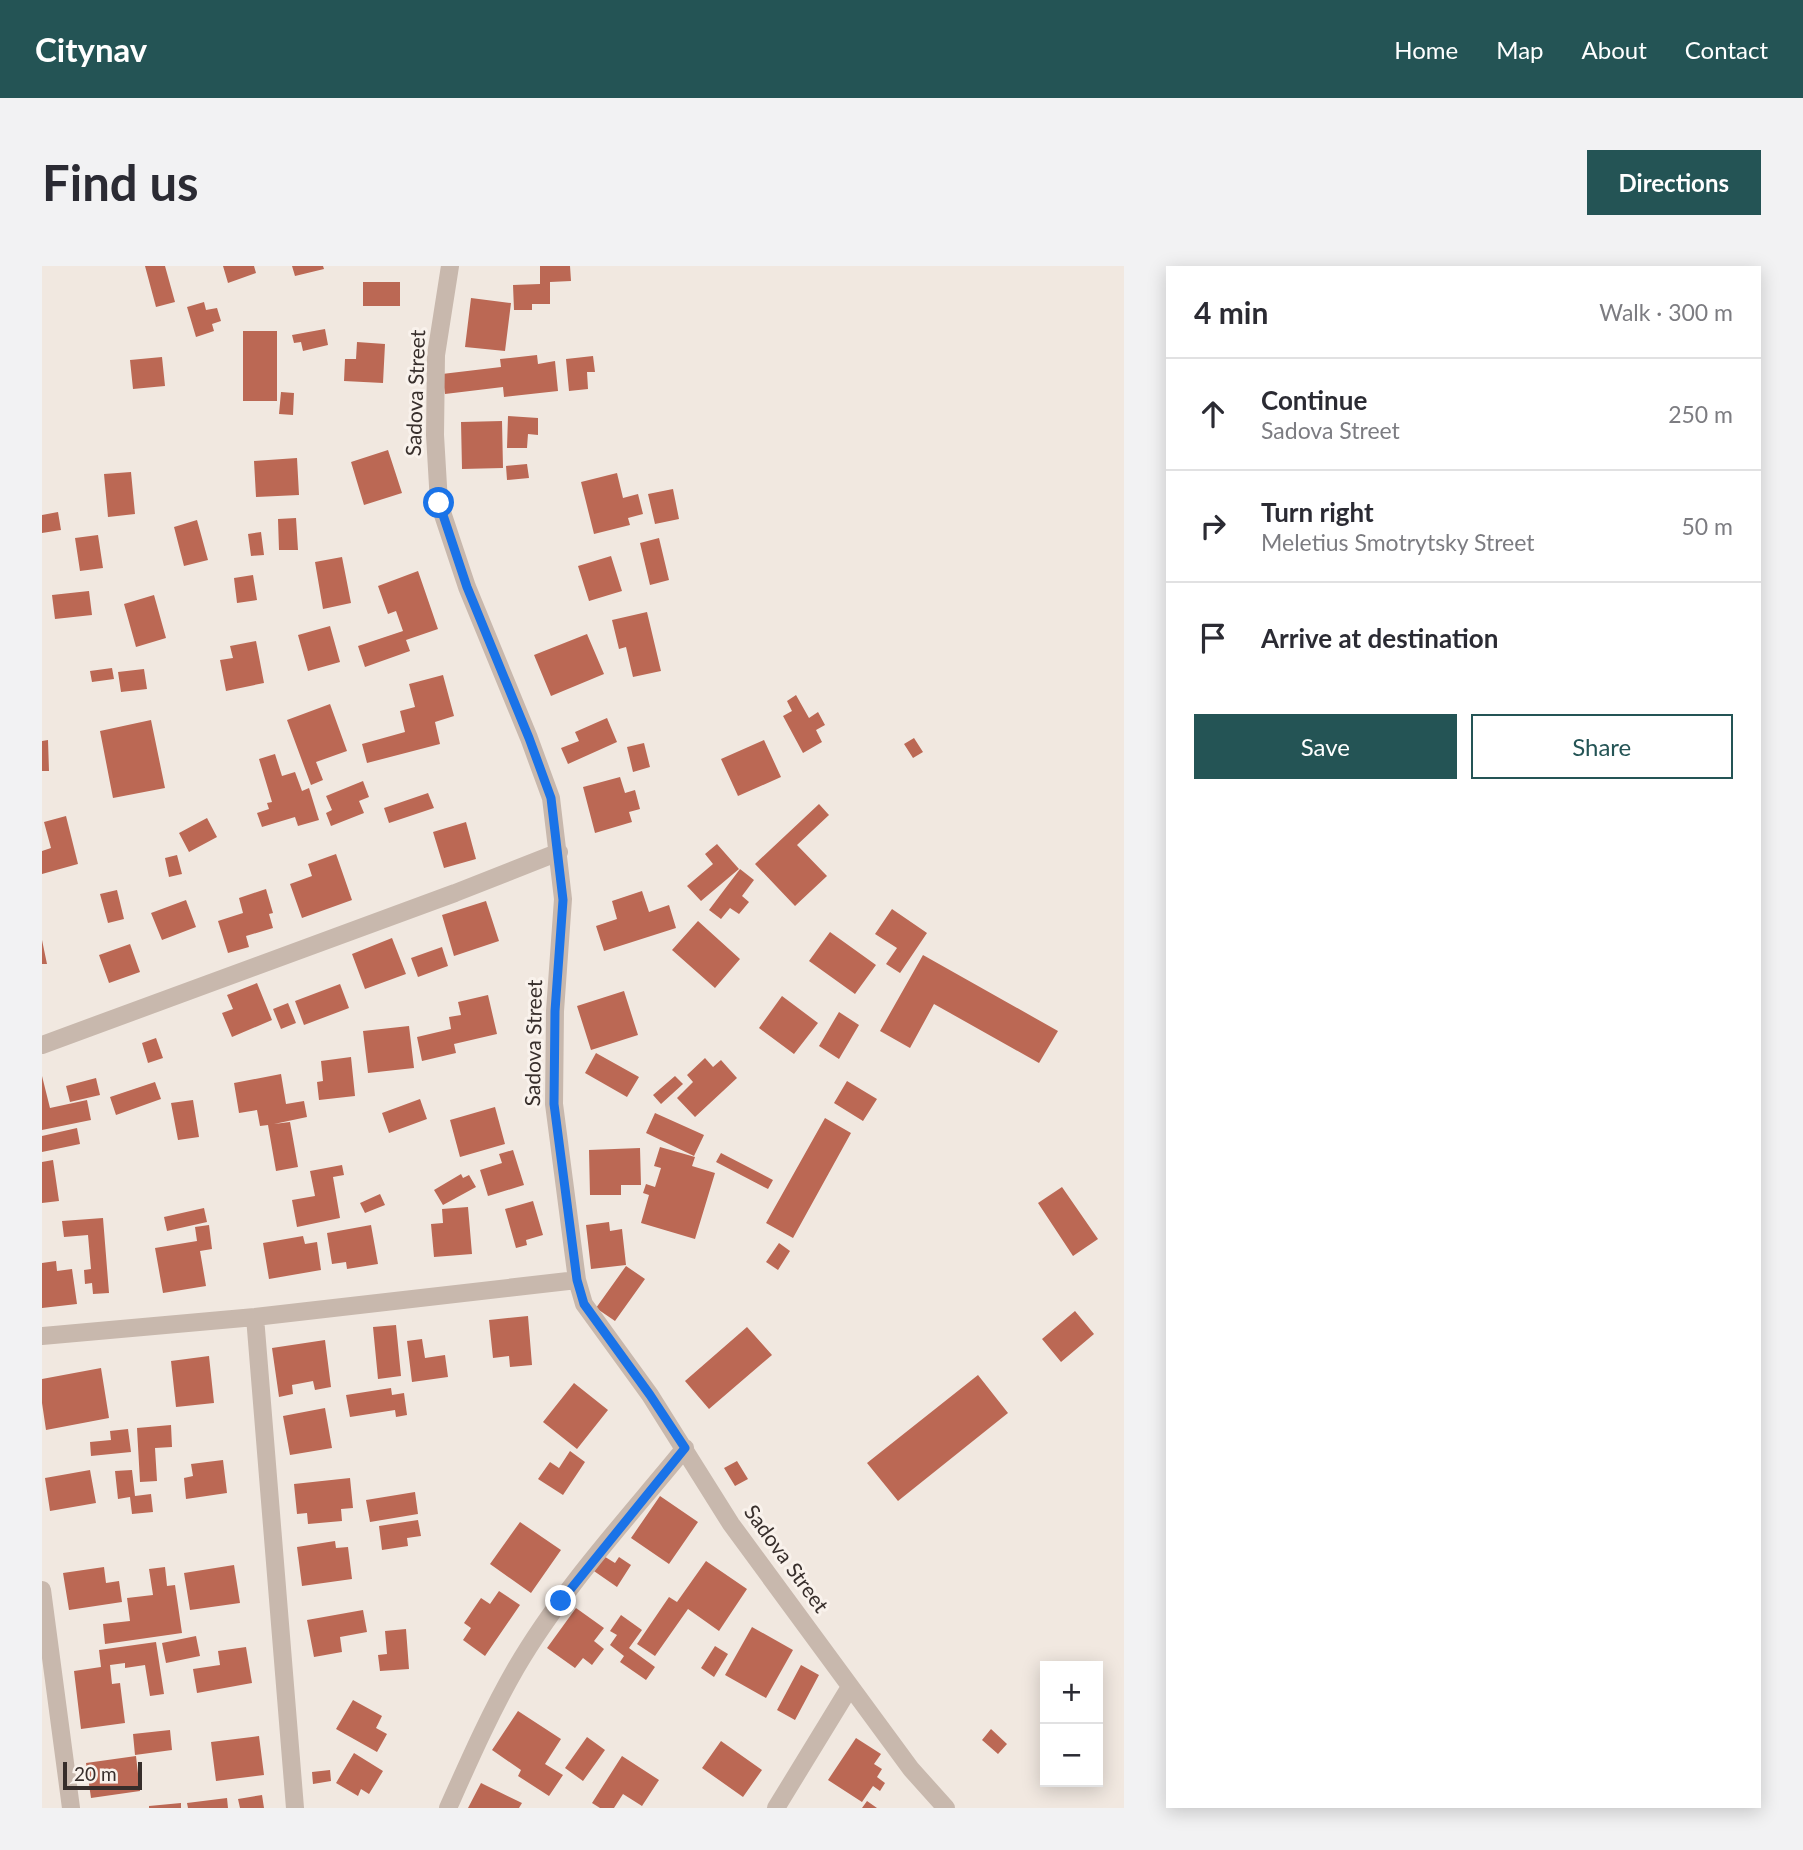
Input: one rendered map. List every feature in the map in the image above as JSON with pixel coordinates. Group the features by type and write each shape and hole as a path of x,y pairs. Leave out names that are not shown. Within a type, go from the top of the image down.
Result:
{"street":[{"name":"Sadova Street","path":"450,266 436,355 435,435 439,503 467,587 551,798 563,900 555,1011 554,1104 577,1280 584,1304 650,1395 731,1524 911,1769 946,1808"},
{"path":"42,1045 455,894 559,852"},
{"path":"42,1336 255,1317 577,1280"},
{"path":"255,1317 295,1808"},
{"path":"448,1808 475,1746 524,1656 561,1601 685,1448"},
{"path":"42,1590 71,1808"},
{"path":"776,1808 850,1687"}],"building":[{"path":"145,266 165,266 175,302 156,307"},
{"path":"223,266 254,266 256,273 228,283"},
{"path":"292,266 323,266 324,269 295,276"},
{"path":"540,266 570,266 571,281 550,282 550,304 532,304 532,310 514,310 513,285 540,284"},
{"path":"363,282 400,282 400,306 363,306"},
{"path":"471,298 511,303 505,351 465,347"},
{"path":"204,302 206,310 217,308 221,321 212,324 214,331 196,337 187,307"},
{"path":"325,329 328,345 303,351 301,342 294,343 292,335"},
{"path":"243,331 277,331 277,401 243,401"},
{"path":"357,342 385,344 383,383 344,381 345,359 356,359"},
{"path":"537,355 538,364 555,361 558,391 504,397 503,387 445,394 442,374 501,367 500,359"},
{"path":"593,356 595,372 587,372 588,389 569,391 566,359"},
{"path":"162,357 165,386 133,389 130,360"},
{"path":"281,392 294,393 293,415 279,414"},
{"path":"508,416 538,418 538,435 528,434 527,448 507,448"},
{"path":"502,421 503,468 462,469 461,422"},
{"path":"388,450 402,493 364,505 351,462"},
{"path":"297,458 299,495 256,497 254,461"},
{"path":"527,464 529,478 507,480 506,466"},
{"path":"131,472 135,514 108,517 104,474"},
{"path":"617,473 623,498 638,494 643,514 628,518 630,525 594,534 581,482"},
{"path":"673,489 679,519 655,524 648,494"},
{"path":"58,512 61,530 42,533 42,515"},
{"path":"296,518 298,550 279,550 278,519"},
{"path":"197,520 208,560 184,566 174,527"},
{"path":"261,532 264,555 251,556 248,534"},
{"path":"98,535 103,568 80,571 75,538"},
{"path":"659,538 669,580 650,585 640,543"},
{"path":"611,556 622,591 589,601 578,566"},
{"path":"342,557 351,603 323,609 315,562"},
{"path":"418,571 438,629 406,640 410,651 365,667 358,646 403,631 396,611 388,614 378,586"},
{"path":"253,575 257,600 237,603 234,578"},
{"path":"89,591 92,615 55,619 52,595"},
{"path":"154,595 166,638 136,647 124,604"},
{"path":"647,612 661,671 633,677 626,647 619,649 612,620"},
{"path":"330,626 340,662 308,671 298,635"},
{"path":"587,634 604,674 551,696 534,655"},
{"path":"256,641 264,683 226,691 220,660 233,658 230,646"},
{"path":"112,668 114,679 92,682 90,671"},
{"path":"144,669 147,689 121,692 118,672"},
{"path":"443,675 454,716 435,722 440,744 367,763 362,744 405,732 400,711 415,707 409,684"},
{"path":"796,695 809,718 818,712 825,725 816,730 822,742 803,753 783,716 792,711 787,701"},
{"path":"330,704 347,751 316,762 323,780 311,785 287,720"},
{"path":"607,718 617,742 568,764 561,748 579,741 575,732"},
{"path":"151,720 165,788 113,798 100,731"},
{"path":"914,738 923,752 913,758 904,744"},
{"path":"48,740 49,771 42,771 42,741"},
{"path":"764,740 781,777 738,796 721,759"},
{"path":"644,743 650,767 633,772 627,747"},
{"path":"275,754 282,776 295,772 302,791 309,788 319,820 298,826 295,817 262,827 257,813 269,809 267,803 272,802 259,759"},
{"path":"620,777 625,793 635,790 640,809 629,812 632,822 595,833 583,787"},
{"path":"363,781 369,797 359,801 364,813 331,826 326,813 332,810 326,796"},
{"path":"428,793 434,808 389,823 384,808"},
{"path":"819,804 829,815 797,845 827,876 795,906 755,864"},
{"path":"66,816 78,864 42,874 42,851 51,848 44,822"},
{"path":"207,818 217,837 189,852 179,833"},
{"path":"466,822 476,859 444,868 433,832"},
{"path":"717,844 739,869 701,901 687,886 713,864 705,854"},
{"path":"336,854 352,900 302,918 290,884 312,876 308,864"},
{"path":"177,855 182,874 169,877 165,858"},
{"path":"740,869 754,880 742,896 749,902 739,914 730,908 721,919 709,910"},
{"path":"266,889 273,913 269,914 273,928 246,936 249,947 228,953 218,921 243,913 239,898"},
{"path":"117,890 124,919 108,923 100,894"},
{"path":"642,891 649,912 669,905 676,928 604,951 596,926 617,919 612,901"},
{"path":"186,900 196,927 162,940 151,913"},
{"path":"486,901 499,941 454,956 442,915"},
{"path":"892,909 927,933 900,973 886,964 897,948 875,934"},
{"path":"698,921 740,959 715,988 672,950"},
{"path":"830,932 876,965 855,994 809,961"},
{"path":"392,938 406,974 365,989 352,954"},
{"path":"42,940 47,964 42,964"},
{"path":"130,944 140,972 109,983 99,955"},
{"path":"442,947 448,966 418,977 411,958"},
{"path":"923,955 1058,1031 1039,1063 934,1004 910,1048 880,1031"},
{"path":"257,983 272,1020 232,1037 222,1013 233,1009 227,995"},
{"path":"340,984 349,1008 304,1025 295,1001"},
{"path":"624,991 638,1035 591,1050 577,1006"},
{"path":"488,995 497,1034 454,1044 456,1053 422,1061 417,1037 451,1029 449,1017 461,1015 458,1002"},
{"path":"782,996 818,1023 794,1054 759,1028"},
{"path":"288,1003 296,1023 281,1029 273,1009"},
{"path":"839,1012 859,1025 839,1059 819,1046"},
{"path":"409,1026 414,1068 368,1073 363,1031"},
{"path":"156,1038 163,1058 148,1063 142,1043"},
{"path":"596,1053 639,1077 627,1097 585,1073"},
{"path":"351,1057 355,1096 319,1100 317,1082 323,1081 321,1061"},
{"path":"705,1058 713,1067 721,1060 737,1078 695,1117 677,1098 693,1082 687,1075"},
{"path":"281,1074 286,1104 304,1101 307,1117 274,1124 290,1122 298,1167 276,1171 268,1125 260,1126 257,1110 239,1113 234,1083"},
{"path":"42,1076 50,1108 87,1100 91,1120 42,1130"},
{"path":"675,1076 683,1084 661,1104 653,1095"},
{"path":"96,1078 100,1095 70,1102 66,1086"},
{"path":"847,1081 877,1099 863,1121 834,1103"},
{"path":"155,1082 161,1099 116,1115 110,1097"},
{"path":"420,1099 427,1119 389,1133 382,1113"},
{"path":"193,1100 199,1137 178,1140 171,1103"},
{"path":"495,1107 505,1144 460,1157 450,1120"},
{"path":"655,1113 704,1135 694,1156 646,1133"},
{"path":"825,1118 851,1133 793,1238 766,1223"},
{"path":"77,1128 80,1144 42,1152 42,1136"},
{"path":"660,1147 695,1157 692,1166 715,1173 695,1239 641,1223 649,1195 643,1193 646,1184 655,1187 661,1168 654,1166"},
{"path":"640,1148 641,1185 621,1185 621,1195 590,1195 589,1150"},
{"path":"513,1150 524,1185 488,1196 480,1170 502,1163 499,1154"},
{"path":"721,1153 773,1180 768,1189 716,1162"},
{"path":"53,1160 59,1201 42,1203 42,1162"},
{"path":"342,1165 344,1175 333,1177 340,1218 297,1227 292,1200 315,1196 310,1171"},
{"path":"461,1174 463,1178 469,1175 476,1187 443,1205 434,1190"},
{"path":"1062,1187 1098,1239 1073,1256 1038,1203"},
{"path":"380,1194 385,1205 365,1213 360,1203"},
{"path":"533,1201 543,1235 526,1240 527,1245 516,1248 505,1209"},
{"path":"468,1207 472,1254 434,1257 431,1224 443,1223 442,1209"},
{"path":"204,1208 207,1222 167,1231 164,1217"},
{"path":"103,1218 109,1293 93,1294 92,1283 85,1284 84,1270 91,1269 88,1235 64,1237 62,1221"},
{"path":"609,1222 610,1231 622,1229 626,1265 591,1269 586,1225"},
{"path":"209,1225 212,1249 200,1251 206,1286 163,1293 155,1248 197,1241 195,1227"},
{"path":"371,1225 378,1264 347,1269 346,1262 332,1264 327,1233"},
{"path":"303,1236 305,1244 317,1242 321,1270 269,1279 263,1243"},
{"path":"779,1243 790,1251 778,1270 766,1262"},
{"path":"56,1261 57,1271 72,1269 77,1304 42,1308 42,1263"},
{"path":"626,1266 645,1279 615,1321 596,1308"},
{"path":"1075,1311 1094,1334 1061,1362 1042,1339"},
{"path":"528,1316 532,1365 510,1367 509,1356 493,1358 489,1320"},
{"path":"396,1325 401,1376 378,1379 373,1327"},
{"path":"747,1327 772,1355 709,1409 685,1381"},
{"path":"422,1339 425,1358 445,1355 448,1377 412,1382 407,1341"},
{"path":"325,1340 331,1387 315,1390 313,1381 292,1385 293,1394 279,1397 272,1348"},
{"path":"209,1356 214,1403 176,1407 171,1361"},
{"path":"101,1368 109,1418 46,1430 42,1379"},
{"path":"978,1375 1008,1413 898,1501 867,1463"},
{"path":"574,1383 608,1410 577,1449 543,1422"},
{"path":"391,1388 392,1395 404,1393 407,1415 396,1417 395,1410 350,1417 346,1395"},
{"path":"325,1408 332,1448 290,1455 283,1416"},
{"path":"171,1425 172,1447 155,1448 157,1481 140,1482 137,1428"},
{"path":"128,1429 131,1452 91,1456 90,1442 111,1440 110,1431"},
{"path":"570,1451 585,1462 563,1495 538,1479 550,1462 559,1468"},
{"path":"223,1460 227,1493 186,1499 184,1478 193,1476 191,1464"},
{"path":"737,1461 748,1479 735,1486 724,1468"},
{"path":"90,1470 96,1503 50,1511 45,1478"},
{"path":"132,1470 135,1496 151,1494 153,1512 132,1514 130,1497 118,1499 115,1471"},
{"path":"350,1478 353,1508 341,1509 342,1521 308,1524 307,1513 297,1514 294,1484"},
{"path":"415,1492 418,1514 370,1522 366,1500"},
{"path":"660,1496 698,1522 669,1564 631,1538"},
{"path":"418,1520 421,1536 407,1538 408,1546 382,1550 379,1526"},
{"path":"520,1522 561,1550 531,1593 490,1564"},
{"path":"335,1541 336,1548 348,1547 352,1579 302,1586 297,1547"},
{"path":"602,1555 615,1563 619,1557 631,1565 617,1587 591,1569"},
{"path":"706,1561 747,1589 719,1631 688,1609 655,1656 637,1644 669,1597 677,1602"},
{"path":"234,1565 240,1603 190,1610 184,1573"},
{"path":"104,1567 106,1583 119,1581 122,1602 69,1610 63,1573"},
{"path":"165,1567 167,1586 175,1585 182,1633 105,1644 103,1624 130,1621 127,1598 153,1595 149,1569"},
{"path":"499,1591 520,1605 485,1656 463,1640 471,1628 464,1623 481,1598 490,1604"},
{"path":"576,1608 604,1628 594,1641 604,1649 592,1665 583,1658 575,1668 547,1648"},
{"path":"363,1610 367,1632 340,1637 342,1652 314,1657 307,1620"},
{"path":"621,1615 642,1630 629,1648 655,1667 646,1680 620,1662 624,1656 610,1645 617,1635 610,1631"},
{"path":"752,1627 793,1650 766,1698 725,1675"},
{"path":"406,1629 409,1669 380,1671 378,1655 387,1654 385,1631"},
{"path":"196,1636 200,1656 166,1663 162,1643"},
{"path":"156,1642 164,1694 150,1696 145,1665 125,1668 125,1663 110,1665 112,1684 120,1683 125,1723 81,1729 74,1671 101,1667 99,1650"},
{"path":"715,1646 728,1654 714,1677 701,1668"},
{"path":"246,1647 252,1683 197,1693 193,1669 220,1665 218,1651"},
{"path":"801,1665 819,1675 795,1720 777,1710"},
{"path":"353,1700 382,1716 376,1728 387,1734 377,1752 336,1729"},
{"path":"518,1711 561,1739 545,1764 563,1775 549,1796 518,1776 521,1770 492,1750"},
{"path":"991,1729 1007,1744 998,1754 982,1740"},
{"path":"170,1730 172,1750 135,1755 133,1734"},
{"path":"259,1736 264,1775 216,1781 211,1742"},
{"path":"587,1737 605,1750 583,1781 565,1768"},
{"path":"856,1738 881,1754 874,1764 882,1769 877,1777 885,1783 880,1791 873,1786 862,1802 828,1780"},
{"path":"721,1741 762,1770 743,1797 702,1768"},
{"path":"354,1753 383,1771 369,1794 361,1789 358,1796 336,1783"},
{"path":"136,1756 140,1791 91,1798 86,1763"},
{"path":"622,1756 659,1780 642,1806 623,1794 614,1808 600,1808 592,1803"},
{"path":"330,1770 331,1781 313,1784 312,1772"},
{"path":"481,1783 522,1803 519,1808 468,1808"},
{"path":"262,1795 264,1808 240,1808 238,1799"},
{"path":"227,1798 228,1808 188,1808 187,1803"},
{"path":"867,1801 877,1808 862,1808"},
{"path":"181,1803 181,1808 149,1808 149,1806"}],"route":[{"path":"439,503 467,587 551,798 563,900 555,1011 554,1104 577,1280 584,1304 685,1448 561,1601"}]}
